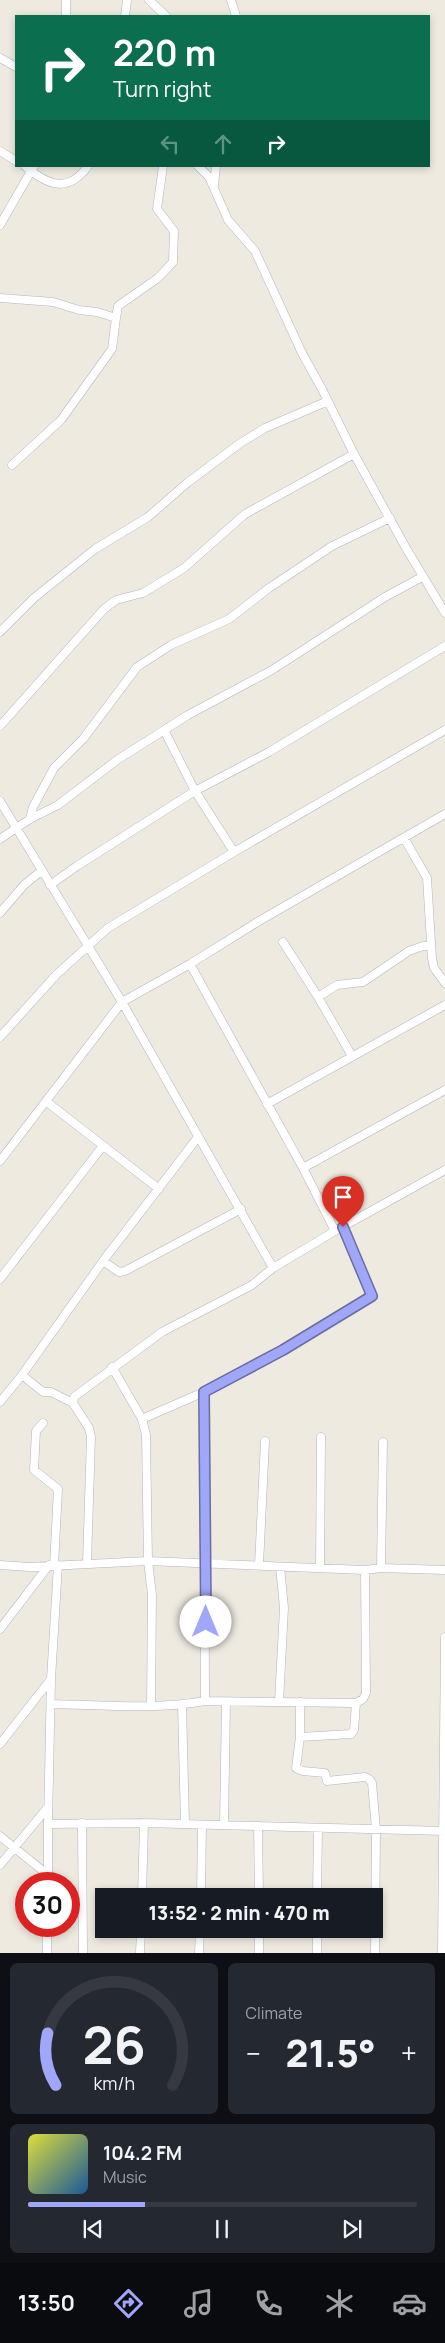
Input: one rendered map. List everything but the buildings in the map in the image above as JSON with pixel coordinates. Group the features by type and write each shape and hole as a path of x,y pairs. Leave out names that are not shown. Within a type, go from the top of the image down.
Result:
{"street":[{"path":"66,0 66,15"},
{"path":"126,15 127,0"},
{"path":"149,0 165,15"},
{"path":"231,0 236,15"},
{"path":"0,58 15,66"},
{"path":"0,151 15,160"},
{"path":"0,225 30,168 54,184 66,184 73,182 87,167"},
{"path":"12,465 61,420 112,349 118,306 158,278 173,262 174,230 158,209 163,167"},
{"path":"199,167 210,177 228,220 255,250 302,353 354,454 422,577 445,613"},
{"path":"214,187 216,167"},
{"path":"0,298 53,302 116,318"},
{"path":"0,632 34,598 95,549 148,517 187,483 239,444 265,428 328,402"},
{"path":"0,726 104,608 116,600 143,593 184,568 246,514 354,454"},
{"path":"30,820 33,807 54,768 83,739 137,667 171,645 229,619 269,588 332,546 390,518"},
{"path":"0,839 58,804 117,760 188,715 272,670 385,597 422,577"},
{"path":"50,885 195,791 256,760 445,646"},
{"path":"164,730 195,791 234,852"},
{"path":"0,1037 57,974 108,928 234,852 445,730"},
{"path":"0,801 122,1002 273,1268"},
{"path":"0,1161 122,1002 445,814"},
{"path":"404,838 427,878 430,946 434,968 445,983"},
{"path":"0,913 24,885 41,871"},
{"path":"283,942 352,1056"},
{"path":"318,997 337,986 363,982 409,952 422,946 430,946"},
{"path":"190,964 303,1168 335,1231"},
{"path":"267,1104 445,1004"},
{"path":"303,1168 445,1090"},
{"path":"46,1102 159,1189"},
{"path":"0,1402 22,1375 103,1261 198,1137"},
{"path":"0,1279 102,1147"},
{"path":"73,1403 74,1397 112,1367 162,1332 252,1285 273,1268 335,1231 445,1170"},
{"path":"103,1261 119,1272 125,1270 241,1209"},
{"path":"142,1420 204,1392 283,1350 372,1296 343,1227"},
{"path":"112,1367 142,1420 146,1435 148,1561 152,1595 151,1706"},
{"path":"22,1375 43,1392 51,1392 73,1403 91,1433 86,1563"},
{"path":"204,1392 205,1701"},
{"path":"43,1424 36,1431 34,1470 58,1489 51,1679 48,1872"},
{"path":"320,1568 321,1437"},
{"path":"259,1566 265,1441"},
{"path":"381,1568 383,1442"},
{"path":"0,1565 148,1561 365,1570 381,1568 445,1570"},
{"path":"0,1629 54,1565"},
{"path":"280,1566 280,1702"},
{"path":"52,1704 151,1706 182,1705 205,1701 356,1703 363,1699 366,1693 365,1570"},
{"path":"442,1953 445,1637"},
{"path":"0,1744 51,1679"},
{"path":"224,1825 226,1702"},
{"path":"300,1702 300,1737 296,1768 302,1771 325,1773 327,1781 369,1778 372,1783 376,1829 375,1953"},
{"path":"300,1737 352,1734 356,1703"},
{"path":"182,1705 185,1824"},
{"path":"0,1865 48,1807"},
{"path":"48,1824 144,1823 444,1831"},
{"path":"142,1888 144,1823"},
{"path":"82,1824 83,1953"},
{"path":"201,1888 202,1825"},
{"path":"258,1826 259,1888"},
{"path":"317,1888 318,1828"},
{"path":"0,1836 44,1872"},
{"path":"47,1937 47,1953"},
{"path":"140,1953 141,1938"},
{"path":"200,1938 200,1953"},
{"path":"259,1938 259,1953"},
{"path":"317,1938 317,1953"}],"route":[{"path":"206,1622 204,1392 266,1360 339,1314 372,1296 343,1227"}]}
